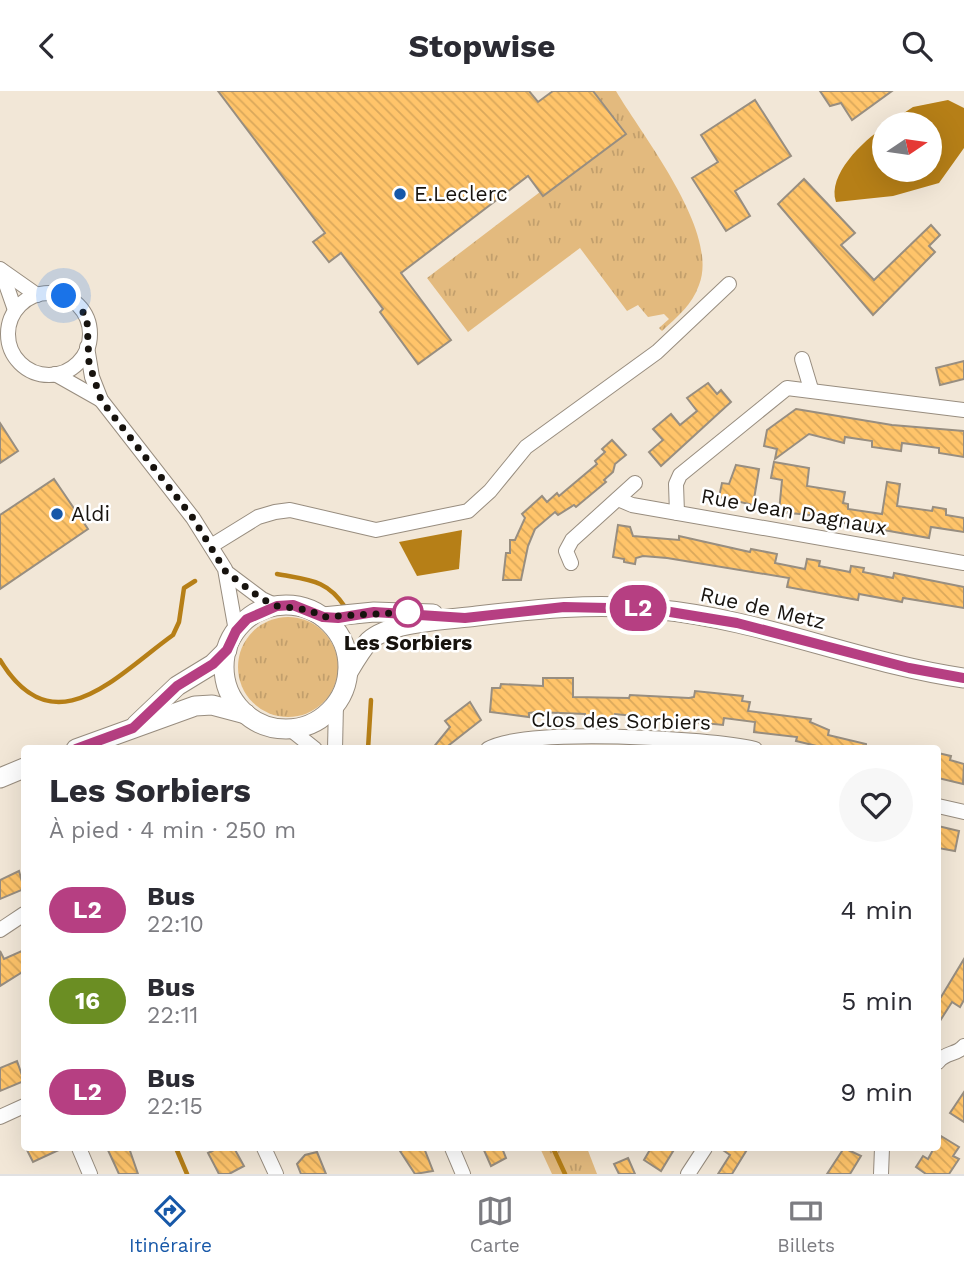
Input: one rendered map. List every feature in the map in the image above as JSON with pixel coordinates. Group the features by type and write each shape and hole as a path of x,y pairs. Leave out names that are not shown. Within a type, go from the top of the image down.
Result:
{"main road":[{"path":"87,745 195,706 212,705 246,714 267,726 290,729 316,722 336,704 348,672 342,641 323,617 301,607 277,606 247,619 236,631 227,650 224,668 234,701 246,714"},
{"name":"Rue de Metz","path":"348,672 370,641 389,631 465,618 564,607 652,609 737,623 909,668 964,678"},
{"name":"Rue de Metz","path":"323,617 374,612 465,618"},
{"path":"133,728 177,686 213,664 227,650"},
{"path":"0,778 21,769"}],"street":[{"path":"0,269 37,295 64,296 82,310 89,332 87,347 92,377 101,400 193,518 211,546 226,572 236,631"},
{"path":"0,269 15,310 8,332 13,354 30,371 55,374 101,400"},
{"path":"211,546 258,517 275,512 290,510 376,530 430,521 468,511 490,491 526,447 657,352 729,283"},
{"path":"15,310 37,295"},
{"path":"55,374 75,365 87,347"},
{"path":"802,359 811,389"},
{"path":"677,513 676,484 680,475 778,392 787,388 964,409"},
{"path":"570,563 566,551 572,540 635,483"},
{"name":"Rue Jean Dagnaux","path":"618,499 632,505 964,563"},
{"path":"226,572 262,599 277,606"},
{"path":"335,745 336,704"},
{"path":"290,729 310,745"},
{"name":"Clos des Sorbiers","path":"499,745 512,740 556,738 635,739 707,745"},
{"path":"941,807 964,812"},
{"path":"0,930 21,916"},
{"path":"941,1058 960,1051 964,1046"},
{"path":"0,1117 21,1107"},
{"path":"80,1151 90,1174"},
{"path":"265,1151 276,1174"},
{"path":"453,1151 463,1174"},
{"path":"688,1174 703,1151"},
{"path":"881,1174 882,1151"}],"green space":[{"path":"593,91 616,91 676,185 699,239 703,263 696,292 684,310 662,331 659,328 669,319 664,314 648,317 638,305 627,311 580,248 468,332 427,278 540,192 543,196 625,135"},
{"path":"288,617 307,621 323,632 334,648 338,667 334,686 323,702 307,713 288,717 269,713 253,702 242,686 238,667 242,648 253,632 269,621"},
{"path":"541,1151 588,1151 597,1174 552,1174"}],"shaded area":[{"path":"948,100 964,108 964,148 942,179 942,112 905,112 913,107"},
{"path":"872,136 872,182 940,182 893,196 836,202 837,181 842,170"},
{"path":"462,530 459,569 417,576 399,542"}],"building":[{"name":"E.Leclerc","path":"218,91 529,91 538,102 553,91 593,91 626,134 543,196 528,176 401,273 451,340 418,364 380,312 383,309 341,253 329,262 313,242 325,233"},
{"path":"820,91 892,91 852,120 841,103 830,106"},
{"path":"755,100 791,156 735,191 750,216 726,231 692,178 718,162 701,135"},
{"path":"804,179 855,233 841,245 874,280 931,225 940,235 929,246 935,252 873,315 778,204"},
{"path":"964,361 964,379 940,385 936,368"},
{"path":"708,383 717,394 721,390 731,402 661,466 649,452 663,440 653,429 671,414 680,425 697,411 687,398"},
{"path":"796,409 892,425 964,431 964,457 939,453 939,448 902,443 901,451 872,447 872,441 845,437 844,443 809,434 775,459 777,449 764,446 767,430"},
{"path":"0,423 18,451 0,463"},
{"path":"612,440 626,455 615,464 613,472 604,480 606,482 576,507 574,505 558,515 555,512 535,529 528,546 521,580 503,580 506,553 510,553 510,540 515,540 525,518 522,514 542,496 547,502 557,493 559,496 597,464 595,461 605,452 602,449"},
{"path":"774,462 809,468 807,486 845,492 843,503 848,504 848,509 882,514 887,482 900,484 897,506 932,511 933,507 946,509 946,515 964,518 964,532 931,527 929,538 832,521 832,517 779,512 782,480 771,478"},
{"path":"736,465 759,469 753,505 719,497 722,483 729,484"},
{"path":"54,479 88,529 0,589 0,515"},
{"path":"618,525 630,527 633,536 679,540 679,536 750,552 751,549 777,554 775,563 805,569 807,559 820,561 819,566 850,572 851,566 864,568 863,572 893,578 894,573 964,587 964,608 903,598 902,602 859,594 858,600 787,587 789,578 667,558 643,556 636,558 635,564 624,562 624,559 613,557"},
{"path":"543,678 573,678 573,697 629,698 630,695 689,698 694,697 695,691 743,696 742,701 750,702 748,711 811,719 810,722 829,730 828,735 866,745 812,745 796,741 797,737 754,732 755,722 724,718 723,725 615,714 614,718 607,720 585,719 585,714 535,712 529,713 529,717 490,712 492,688 500,688 501,684 543,686"},
{"path":"470,702 481,720 449,745 435,745 450,727 445,721"},
{"path":"941,754 964,764 963,784 941,779"},
{"path":"941,827 959,831 955,851 941,849"},
{"path":"19,871 21,890 0,899 0,880"},
{"path":"0,951 4,959 21,951 21,973 0,986"},
{"path":"964,959 964,1000 960,1007 952,1002 941,1019 941,997"},
{"path":"17,1061 21,1082 0,1091 0,1068"},
{"path":"964,1092 964,1122 950,1113"},
{"path":"941,1136 959,1147 953,1156 959,1159 949,1174 926,1174 916,1167 923,1156 928,1159 932,1151 941,1151"},
{"path":"28,1151 57,1151 33,1162"},
{"path":"108,1151 130,1151 138,1174 119,1174"},
{"path":"236,1151 244,1166 229,1174 219,1174 208,1153"},
{"path":"400,1151 425,1151 433,1171 415,1174"},
{"path":"484,1151 503,1151 506,1158 491,1166"},
{"path":"649,1151 673,1151 661,1171 644,1160"},
{"path":"724,1151 746,1151 732,1174 718,1174 730,1155"},
{"path":"842,1151 850,1151 861,1156 850,1174 827,1174"},
{"path":"317,1152 326,1174 301,1174 297,1164 305,1155"},
{"path":"628,1158 635,1174 619,1174 614,1164"}],"waterway":[{"path":"277,574 316,582 331,591 345,607"},
{"path":"0,660 21,686 42,699 64,702 86,696 108,684 173,635 179,622 184,588 195,581"},
{"path":"368,745 371,700"},
{"path":"177,1151 187,1174"},
{"path":"554,1151 565,1174"}],"bus line":[{"name":"L2","path":"87,745 133,728 177,686 213,664 227,650 230,640 247,619 277,606 293,605 323,617 338,618 374,612 465,618 564,607 652,609 737,623 909,668 964,678"}],"place":[{"name":"E.Leclerc","path":"400,194"},
{"name":"Aldi","path":"57,514"},
{"name":"Les Sorbiers","path":"408,612"}],"route":[{"path":"64,296 82,310 87,320 89,363 101,400 193,518 226,572 262,599 277,606 293,605 323,617 408,612"}]}
